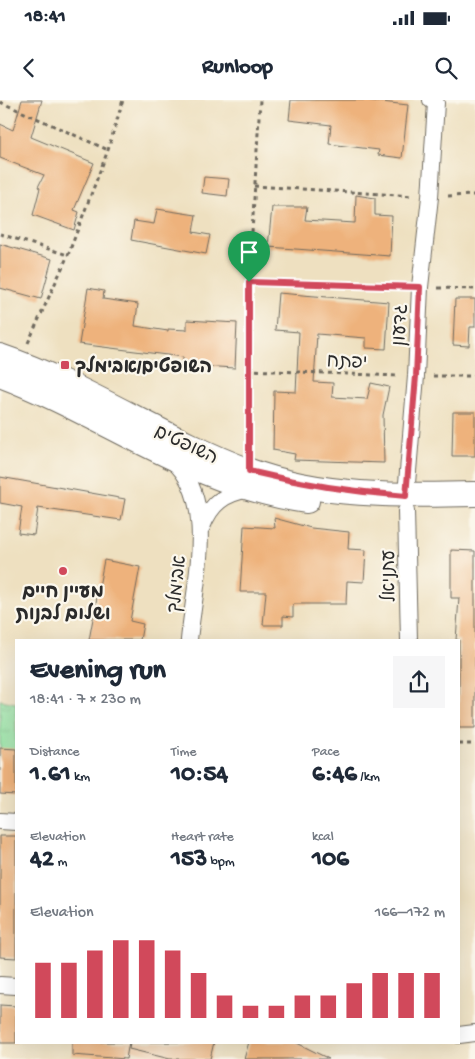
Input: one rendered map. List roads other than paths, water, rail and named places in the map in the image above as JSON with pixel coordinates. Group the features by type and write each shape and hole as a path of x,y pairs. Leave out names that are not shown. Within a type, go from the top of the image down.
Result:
{"street":[{"name":"גדעון","path":"406,503 416,376 420,287 430,197 436,101"},
{"name":"השופטים","path":"5,364 84,412 206,474 358,492 406,503 475,509"},
{"name":"השופטים","path":"5,364 92,395 249,480"},
{"name":"אבימלך","path":"164,453 175,462 190,483 197,498 200,531 189,639"},
{"name":"אבימלך","path":"200,531 211,508 220,498 249,480"},
{"name":"השופטים","path":"406,503 475,494"},
{"name":"עתניאל","path":"406,503 409,639"},
{"path":"0,821 15,822"},
{"path":"0,985 15,986"},
{"path":"460,1035 475,1033"}],"place":[{"name":"השופטים/אבימלך","path":"65,365"},
{"name":"מעיין חיים ושלום לבנות","path":"63,571"}]}
